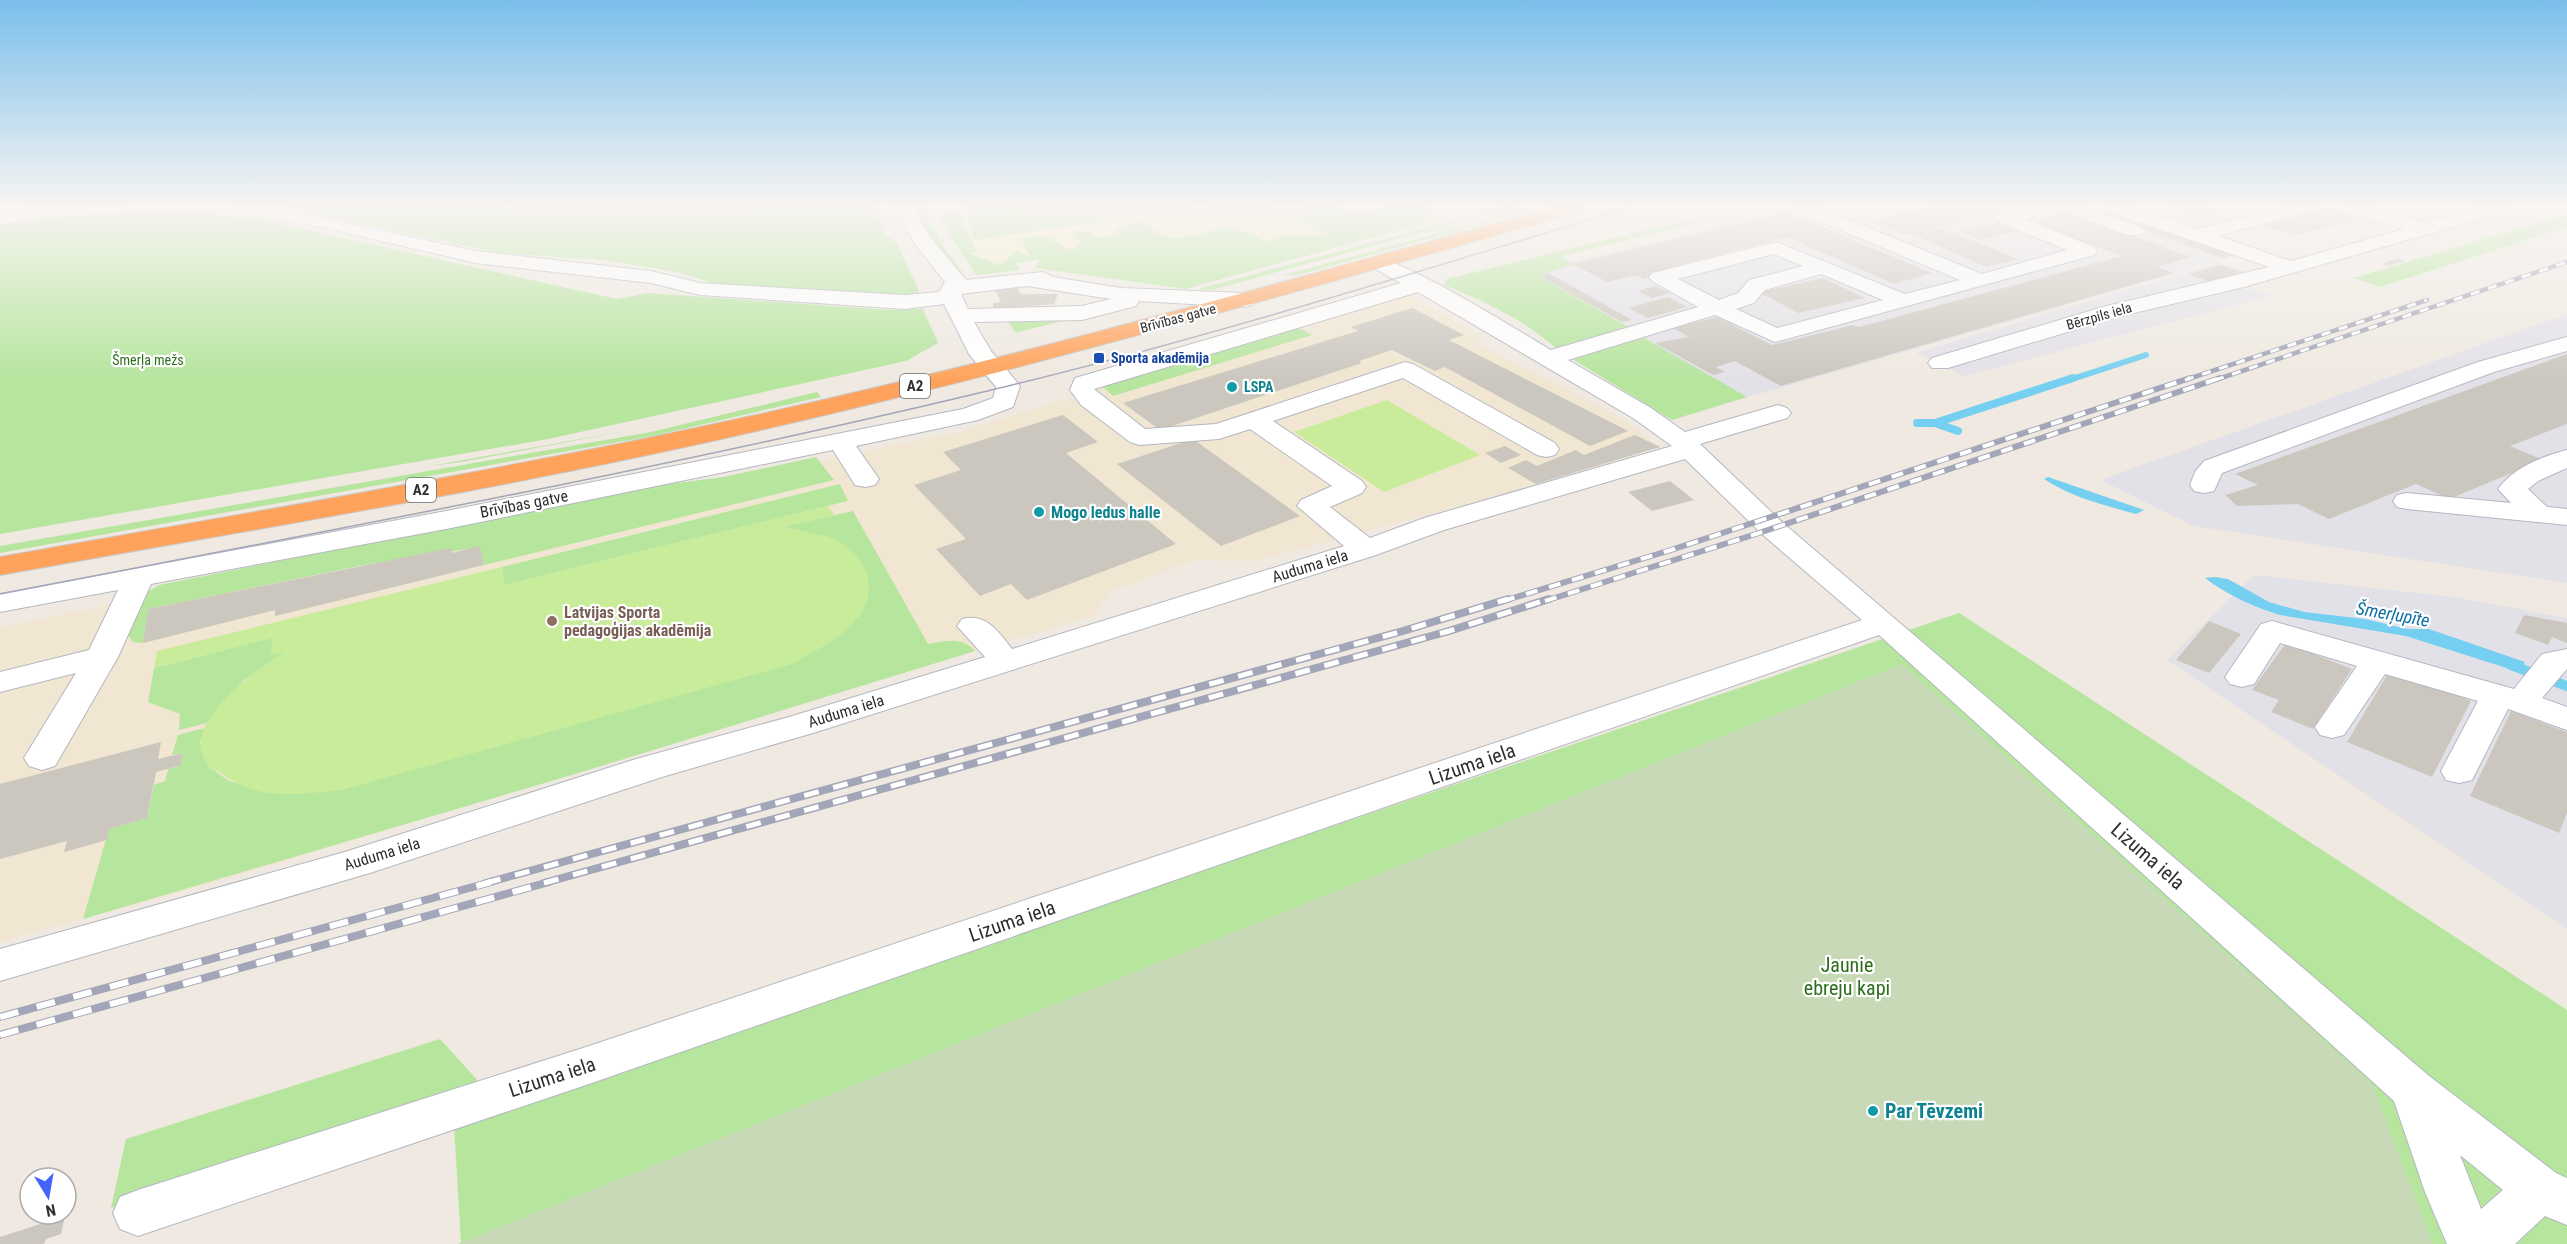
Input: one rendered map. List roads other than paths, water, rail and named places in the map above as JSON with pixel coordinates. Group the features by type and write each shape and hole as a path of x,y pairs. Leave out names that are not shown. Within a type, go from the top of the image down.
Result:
{"highway":[{"name":"Brīvības gatve","path":"0,566 557,465 753,424 990,369 1366,265"}],"street":[{"path":"546,265 651,277 700,289 905,302 953,301 1082,313 1153,294"},
{"path":"929,265 935,286 953,301 990,369"},
{"name":"Lizuma iela","path":"1383,265 1421,284 1642,413 1686,445 1773,529 1884,623 2413,1090 2553,1195"},
{"path":"1707,265 1659,277 1717,308 1775,334 2038,265"},
{"path":"1817,265 1903,301"},
{"path":"1943,265 1982,281"},
{"path":"2283,265 2292,268"},
{"name":"Bērzpils iela","path":"1940,363 2111,312 2237,283 2302,265"},
{"path":"1548,358 1717,308 1746,298 1757,285 1822,267"},
{"path":"953,301 976,284 1024,279 1121,294 1244,300"},
{"path":"1421,284 1084,383 1082,390 1090,400 1139,437 1219,431 1405,369 1546,448"},
{"path":"2204,485 2208,472 2213,467 2486,367 2567,344"},
{"name":"Brīvības gatve","path":"0,603 457,518 969,415 1004,402 1008,386 990,369"},
{"path":"1686,445 1778,413"},
{"path":"1254,420 1352,487 1311,506 1366,549"},
{"path":"839,440 865,479"},
{"name":"Auduma iela","path":"0,965 98,939 356,863 649,768 801,725 1366,549 1434,524 1686,445"},
{"path":"2539,514 2512,489 2528,475 2567,458"},
{"path":"2407,501 2567,517"},
{"path":"42,758 102,657 139,577"},
{"name":"Lizuma iela","path":"138,1213 586,1066 1884,623"},
{"path":"973,626 989,640 1004,661"},
{"path":"2242,677 2272,630 2377,661 2535,680 2567,719"},
{"path":"0,682 102,657"},
{"path":"2332,727 2377,661"},
{"path":"2459,771 2535,680"},
{"name":"Lizuma iela","path":"2413,1090 2449,1192 2472,1244"},
{"path":"2480,1244 2553,1195"}],"water":[{"path":"2048,477 2144,510 2136,514 2088,500 2044,479"},
{"path":"2205,578 2228,579 2269,602 2304,612 2365,619 2407,629 2429,629 2525,662 2521,669 2516,671 2406,636 2280,615 2241,600"}],"waterway":[{"path":"2069,380 2146,355"},
{"path":"1935,423 2073,378"},
{"name":"Šmerļupīte","path":"1917,423 1935,423"},
{"name":"Šmerļupīte","path":"1935,423 1958,431"},
{"name":"Šmerļupīte","path":"2511,665 2567,686"}],"tram line":[{"path":"0,594 379,521 883,416 1165,345 1439,265"}],"railway":[{"path":"2215,380 2558,265"},
{"path":"2185,380 2427,300"},
{"path":"1503,601 1671,550 2190,378"},
{"path":"1545,601 1756,534 2220,378"},
{"path":"486,883 1403,631 1508,599"},
{"path":"544,883 1449,631 1549,599"},
{"path":"0,1017 491,882"},
{"path":"0,1035 549,882"}],"place":[{"name":"Sporta akadēmija","path":"1099,358"},
{"name":"LSPA","path":"1232,387"},
{"name":"Mogo ledus halle","path":"1039,512"},
{"name":"Latvijas Sporta pedagoģijas akadēmija","path":"552,621"},
{"name":"Par Tēvzemi","path":"1873,1111"}],"park label":[{"name":"Šmerļa mežs","path":"148,360"},
{"name":"Jaunie ebreju kapi","path":"1847,976"}]}
